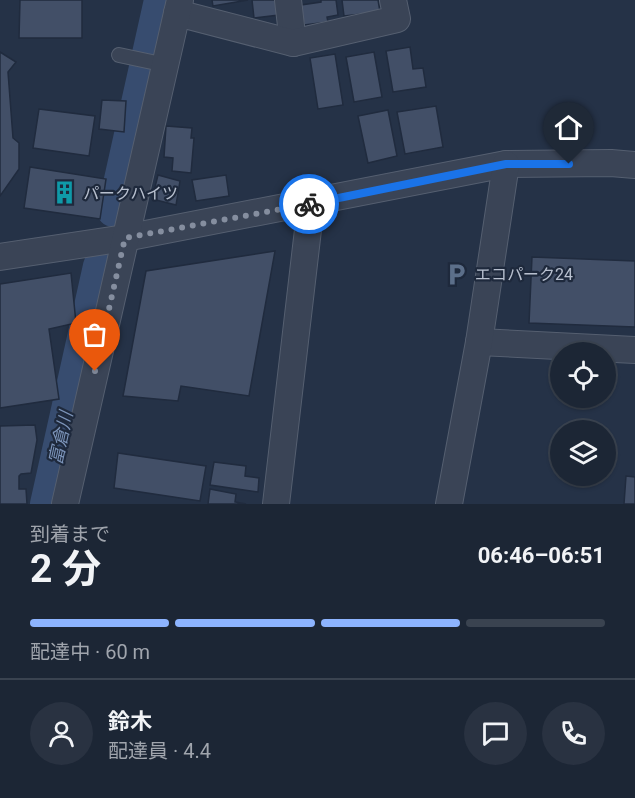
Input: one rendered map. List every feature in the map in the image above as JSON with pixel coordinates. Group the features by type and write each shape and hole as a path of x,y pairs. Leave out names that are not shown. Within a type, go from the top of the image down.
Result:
{"street":[{"path":"288,0 293,43"},
{"path":"65,504 125,238 152,62 179,6 293,43 397,18 393,0"},
{"path":"0,257 125,238 310,204 506,164 635,165"},
{"path":"449,504 479,342 506,164"},
{"path":"276,504 310,204"},
{"path":"479,342 635,350"}],"lane":[{"path":"119,56 152,62"}],"building":[{"path":"20,0 82,0 82,38 19,38"},
{"path":"212,0 248,0 213,6"},
{"path":"252,0 277,0 279,15 254,18"},
{"path":"321,0 336,0 338,15 327,17 328,22 304,25 301,5 321,2"},
{"path":"342,0 378,0 380,12 344,16"},
{"path":"410,47 413,69 423,68 426,87 393,92 386,51"},
{"path":"0,52 16,62 8,72 13,138 19,143 19,169 0,196"},
{"path":"374,52 382,97 354,102 346,57"},
{"path":"335,54 343,105 318,109 310,58"},
{"path":"102,100 126,101 124,132 99,129"},
{"path":"436,106 443,147 405,154 397,112"},
{"path":"39,109 95,116 89,156 33,148"},
{"path":"388,110 397,156 368,163 358,116"},
{"path":"166,126 192,128 191,138 194,138 191,173 172,171 173,158 164,157"},
{"name":"パークハイツ","path":"30,167 106,179 100,219 24,208"},
{"path":"158,175 180,181 176,205 152,199"},
{"path":"226,175 229,196 196,201 192,180"},
{"path":"275,251 249,396 181,386 178,401 123,396 146,271"},
{"path":"532,257 635,261 635,327 529,323"},
{"path":"71,273 76,323 49,329 59,399 0,408 0,284"},
{"path":"35,425 37,440 31,473 19,476 19,489 26,489 27,504 0,504 0,426"},
{"path":"118,453 206,466 200,501 114,488"},
{"path":"214,462 246,466 245,476 259,478 258,492 210,485"},
{"path":"626,476 635,477 635,504 624,504"},
{"path":"210,489 236,494 235,502 246,504 208,504"}],"waterway":[{"name":"富倉川","path":"113,211 160,0"},
{"name":"富倉川","path":"46,504 99,266"}],"way so far":[{"path":"95,371 125,238 309,204"}],"place":[{"name":"パークハイツ","path":"65,193"},
{"name":"エコパーク24","path":"457,274"}],"route":[{"path":"309,204 506,164 569,164"}]}
